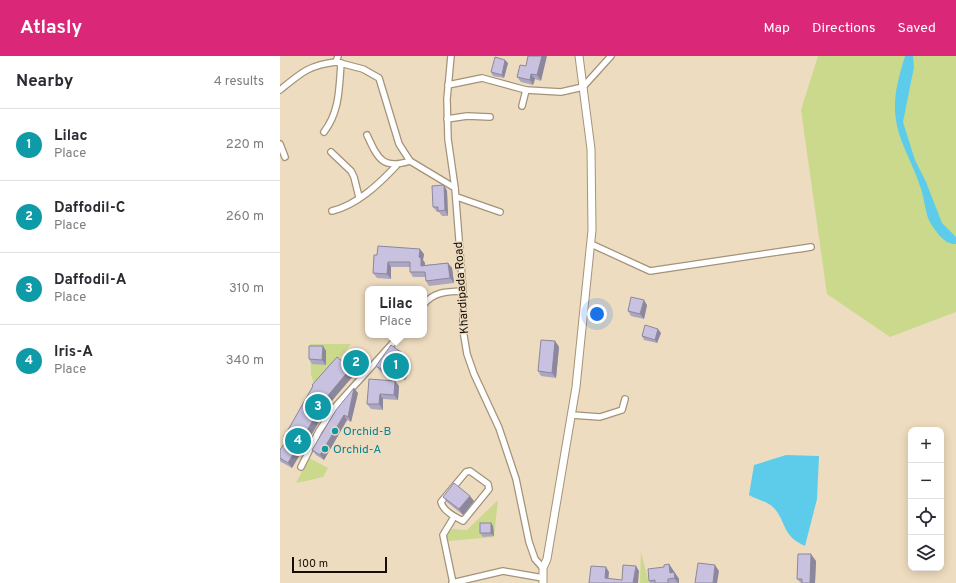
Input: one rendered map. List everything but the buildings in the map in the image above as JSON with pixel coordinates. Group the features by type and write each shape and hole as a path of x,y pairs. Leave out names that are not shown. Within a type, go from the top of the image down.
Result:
{"street":[{"path":"324,132 331,122 340,95 338,56"},
{"name":"Khardipada Road","path":"451,56 448,85 448,139 457,197 460,265 463,291 463,330 467,354 474,374 499,428 516,479 528,542 535,558 543,568"},
{"path":"454,517 443,534 453,583 503,571 543,581 543,568 547,559 576,387 591,244 591,149 579,56"},
{"path":"448,85 482,78 526,90 561,92 583,87 611,56"},
{"path":"280,90 305,70 323,64 339,63 363,69 379,78 399,144 410,161 455,188"},
{"path":"522,106 526,90"},
{"path":"447,119 467,116 490,117"},
{"path":"367,136 383,162 396,166"},
{"path":"280,144 285,157"},
{"path":"331,152 351,171 359,198"},
{"path":"332,211 359,198 382,182 396,166 410,161"},
{"path":"457,197 500,212"},
{"path":"591,244 650,271 810,247 799,249"},
{"path":"427,302 438,293 463,291"},
{"path":"301,467 319,431 335,407 397,338"},
{"path":"572,415 600,417 622,410 625,399"},
{"path":"466,472 473,472 488,484 489,489 465,520 462,521 454,517 442,506 441,502 466,472"}],"green space":[{"path":"818,56 956,56 956,312 890,337 827,294 801,110"},
{"path":"310,344 351,344 315,387 311,375"},
{"path":"309,458 328,468 323,477 296,483"},
{"path":"498,500 494,537 449,541 443,537 452,529 467,530"},
{"path":"641,552 649,583 640,583"}],"water":[{"path":"905,56 913,56 914,67 903,122 915,160 926,182 942,223 956,237 956,244 948,243 942,238 929,220 918,179 898,131 895,96"},
{"path":"786,455 819,456 817,499 805,546 792,538 774,508 749,495 754,465"}],"place":[{"name":"Daffodil-C","path":"356,363"},
{"name":"Lilac","path":"396,366"},
{"name":"Daffodil-A","path":"318,407"},
{"name":"Orchid-B","path":"335,431"},
{"name":"Iris-A","path":"298,441"},
{"name":"Orchid-A","path":"325,449"}]}
